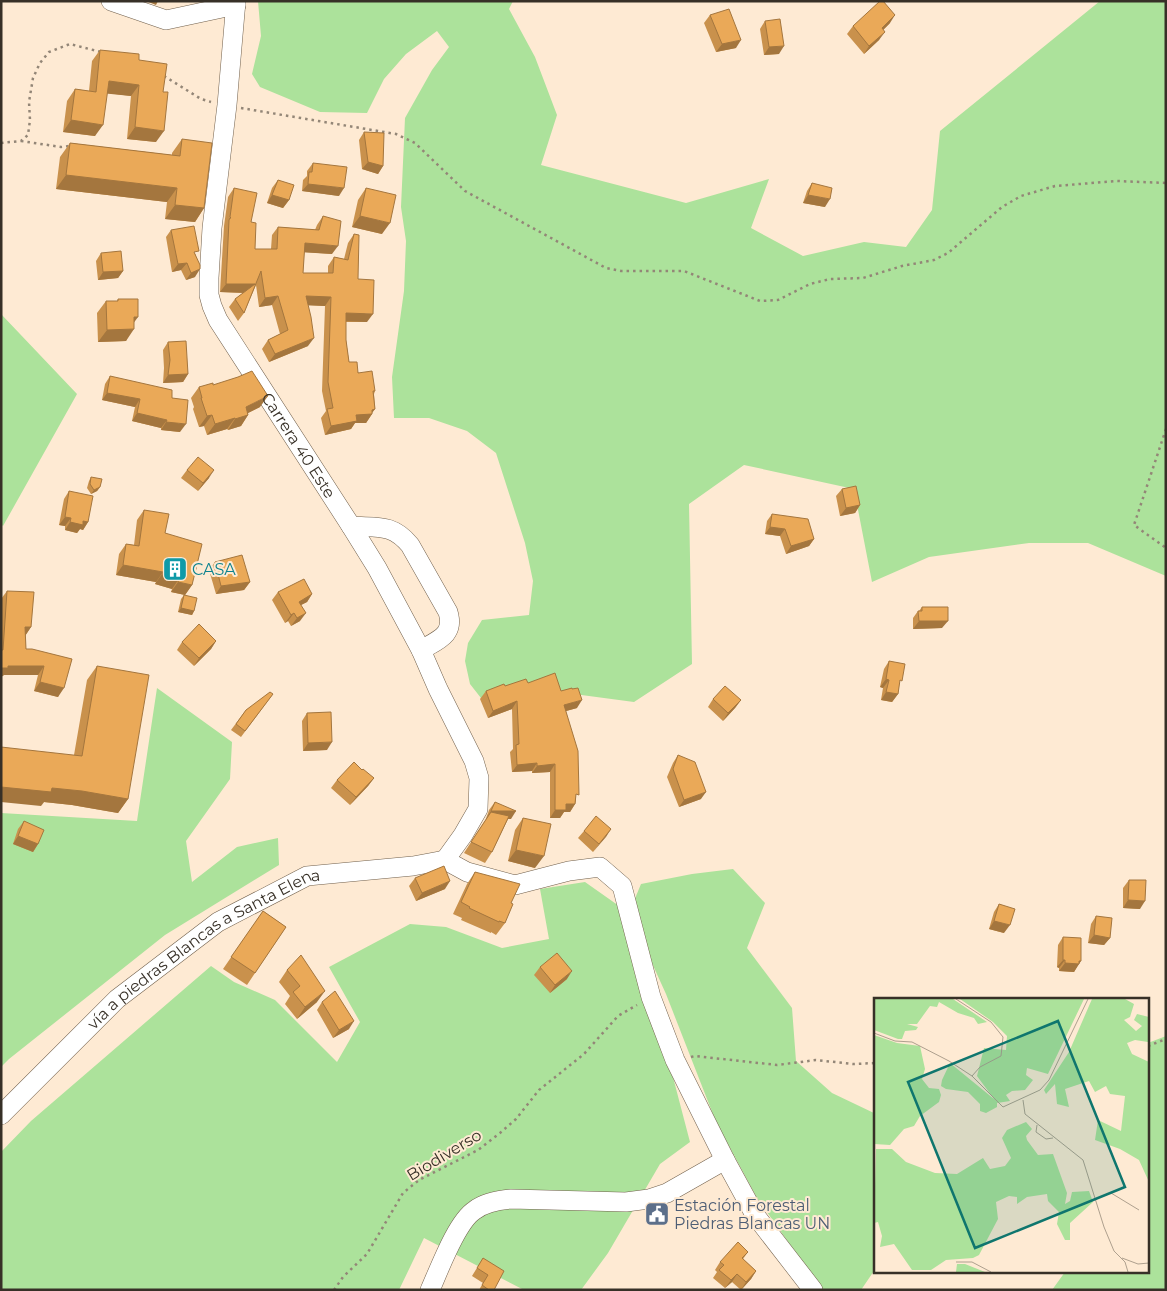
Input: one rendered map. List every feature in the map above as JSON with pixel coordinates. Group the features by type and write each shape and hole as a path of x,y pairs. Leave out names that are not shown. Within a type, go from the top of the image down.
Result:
{"street":[{"path":"111,1 166,20 236,3"},
{"name":"Carrera 40 Este","path":"236,3 227,106 212,228 209,295 218,320 377,568 421,650 474,761 479,778 478,809 463,835 445,860"},
{"path":"351,526 389,528 403,536 448,612 451,622 449,629 444,636 421,650"},
{"path":"445,860 467,872 515,885 569,871 600,867 622,886 651,997 675,1060 755,1215 813,1290"},
{"name":"vía a piedras Blancas a Santa Elena","path":"1,1115 117,999 218,922 307,876 413,866 445,860"},
{"path":"430,1290 460,1226 474,1210 499,1200 512,1199 626,1202 649,1198 667,1193 725,1160"}],"path":[{"path":"21,141 28,135 30,120 28,102 34,78 40,64 49,52 70,44 101,52"},
{"path":"162,74 201,99 227,106 396,134 415,142 465,192 606,268 621,271 684,270 760,301 778,300 816,282 830,279 863,278 902,266 934,260 948,253 1002,207 1021,196 1055,186 1117,181 1166,183"},
{"path":"1,143 21,141 62,147 76,146"},
{"path":"1166,429 1134,525 1166,548"},
{"name":"Biodiverso","path":"334,1290 343,1277 367,1254 403,1194 408,1189 419,1180 478,1150 500,1133 516,1119 539,1090 584,1054 618,1016 651,997"},
{"path":"1150,1045 1166,1039"},
{"path":"675,1060 695,1056 777,1065 816,1060 853,1064 874,1062"}],"green space":[{"path":"258,1 513,1 509,9 535,57 557,115 541,165 686,203 769,179 751,228 803,256 864,242 906,247 932,210 940,131 1100,1 1166,1 1166,576 1088,543 1029,543 929,557 872,582 854,489 744,465 689,504 692,664 634,702 574,694 488,707 470,684 465,661 468,643 482,620 529,615 533,581 525,543 496,453 467,431 429,418 394,418 392,377 404,291 406,241 401,207 405,118 432,70 449,47 437,31 406,54 384,79 367,113 320,112 260,87 252,74 261,36"},
{"path":"1,314 77,394 3,526 1,524"},
{"path":"157,688 232,742 230,779 186,841 192,882 237,847 278,838 279,865 165,935 1,1067 1,813 137,821"},
{"path":"733,869 765,903 747,948 792,1008 796,1061 832,1093 874,1113 874,1271 861,1290 822,1290 757,1198 716,1122 666,994 631,917 690,1142 660,1164 608,1253 581,1290 524,1290 424,1238 399,1290 1,1290 1,1152 31,1121 211,966 234,982 275,1000 337,1062 360,1022 329,967 410,924 446,927 502,948 549,939 540,889 585,882 629,913 641,884 692,874"},
{"path":"1166,1036 1166,1290 1052,1290 1064,1274 1150,1274 1150,1042"}],"building":[{"path":"880,1 883,1 895,15 882,28 885,32 869,46 853,26"},
{"path":"729,9 741,40 722,44 710,15"},
{"path":"780,19 784,46 769,47 765,21"},
{"path":"100,50 139,54 139,60 167,64 163,92 168,92 164,131 135,127 139,85 109,81 103,125 71,120 75,89 96,92"},
{"path":"364,132 384,133 383,166 368,162"},
{"path":"182,139 212,143 204,208 175,205 177,188 66,175 70,143 180,156"},
{"path":"313,163 347,167 344,188 308,184 309,172 312,172"},
{"path":"278,180 294,185 289,200 272,195"},
{"path":"812,183 832,188 830,199 808,195"},
{"path":"234,188 257,193 251,222 256,223 255,249 277,249 278,227 319,230 323,216 341,221 338,246 305,243 303,273 333,273 334,257 348,260 354,234 359,235 358,279 374,280 373,314 346,313 346,340 349,362 357,362 358,373 372,371 375,409 372,410 372,414 356,415 357,421 331,426 327,409 333,408 328,382 331,297 306,296 314,338 275,354 268,340 288,330 278,296 265,298 261,271 244,313 235,299 255,284 226,284 229,220 231,218"},
{"path":"366,188 396,195 390,223 360,216"},
{"path":"194,226 199,251 194,252 200,269 191,273 187,263 178,264 171,230"},
{"path":"121,251 123,271 103,272 101,253"},
{"path":"118,299 138,299 138,317 134,317 134,329 107,330 106,301 118,301"},
{"path":"186,341 188,374 168,375 170,360 168,342"},
{"path":"252,371 268,396 246,407 248,415 215,424 212,415 207,416 199,387 213,383 213,385"},
{"path":"110,376 172,390 172,398 188,400 186,424 166,422 167,420 137,413 140,399 107,393"},
{"path":"198,457 214,470 203,483 187,470"},
{"path":"91,477 102,479 100,487 94,490 90,484"},
{"path":"856,486 860,505 846,508 842,489"},
{"path":"69,491 93,496 88,522 83,521 83,525 70,522 71,518 65,517"},
{"path":"144,510 169,514 165,533 202,544 192,585 178,582 179,579 162,574 163,572 123,565 126,544 139,546"},
{"path":"772,514 808,519 814,539 791,546 785,529 770,527"},
{"path":"242,555 250,582 221,586 215,562"},
{"path":"304,579 312,594 299,602 306,613 297,618 294,613 291,615 278,592"},
{"path":"7,591 34,592 31,627 25,627 26,649 72,659 64,688 40,682 44,666 8,666 8,668 1,668"},
{"path":"184,595 197,598 194,611 181,608"},
{"path":"922,607 948,607 948,621 919,621 918,611 922,611"},
{"path":"199,624 216,641 199,658 182,642"},
{"path":"889,661 905,664 898,694 886,692 889,680 886,679"},
{"path":"97,666 149,675 128,799 52,788 51,792 1,787 1,747 82,756"},
{"path":"555,673 561,691 578,688 582,700 564,705 578,751 579,795 576,794 575,804 566,804 566,810 555,810 555,764 537,766 537,763 517,765 516,745 519,744 517,701 493,711 486,691 504,684 505,686 526,679 528,683"},
{"path":"725,686 741,700 728,713 713,699"},
{"path":"270,692 273,694 245,731 236,724 246,710"},
{"path":"331,712 332,742 308,743 307,713"},
{"path":"678,755 695,762 706,792 684,800 673,769"},
{"path":"354,762 374,778 356,797 337,780"},
{"path":"495,802 516,811 491,811"},
{"path":"491,812 509,816 492,852 471,842"},
{"path":"596,816 611,829 599,844 584,831"},
{"path":"523,818 551,824 544,856 516,850"},
{"path":"24,821 44,830 38,844 18,836"},
{"path":"444,866 450,881 422,893 415,878"},
{"path":"475,872 520,884 511,903 513,904 505,923 469,908 461,902"},
{"path":"1129,880 1146,880 1145,901 1128,900"},
{"path":"999,904 1015,909 1010,925 994,921"},
{"path":"263,911 286,927 255,973 231,957"},
{"path":"1096,916 1112,918 1110,938 1094,935"},
{"path":"1063,937 1081,938 1081,961 1079,961 1079,964 1065,963 1065,960 1063,960"},
{"path":"557,953 572,971 555,985 540,967"},
{"path":"301,955 325,991 305,1007 293,992 300,986 287,970"},
{"path":"335,991 354,1021 339,1030 322,1002"},
{"path":"738,1242 748,1252 742,1258 756,1271 746,1282 737,1274 731,1280 719,1270 724,1265 720,1262"},
{"path":"483,1258 504,1271 494,1290 489,1290 482,1285 488,1275 477,1268"}],"place":[{"name":"CASA","path":"175,569"},
{"name":"Estación Forestal Piedras Blancas UN","path":"657,1214"}]}
